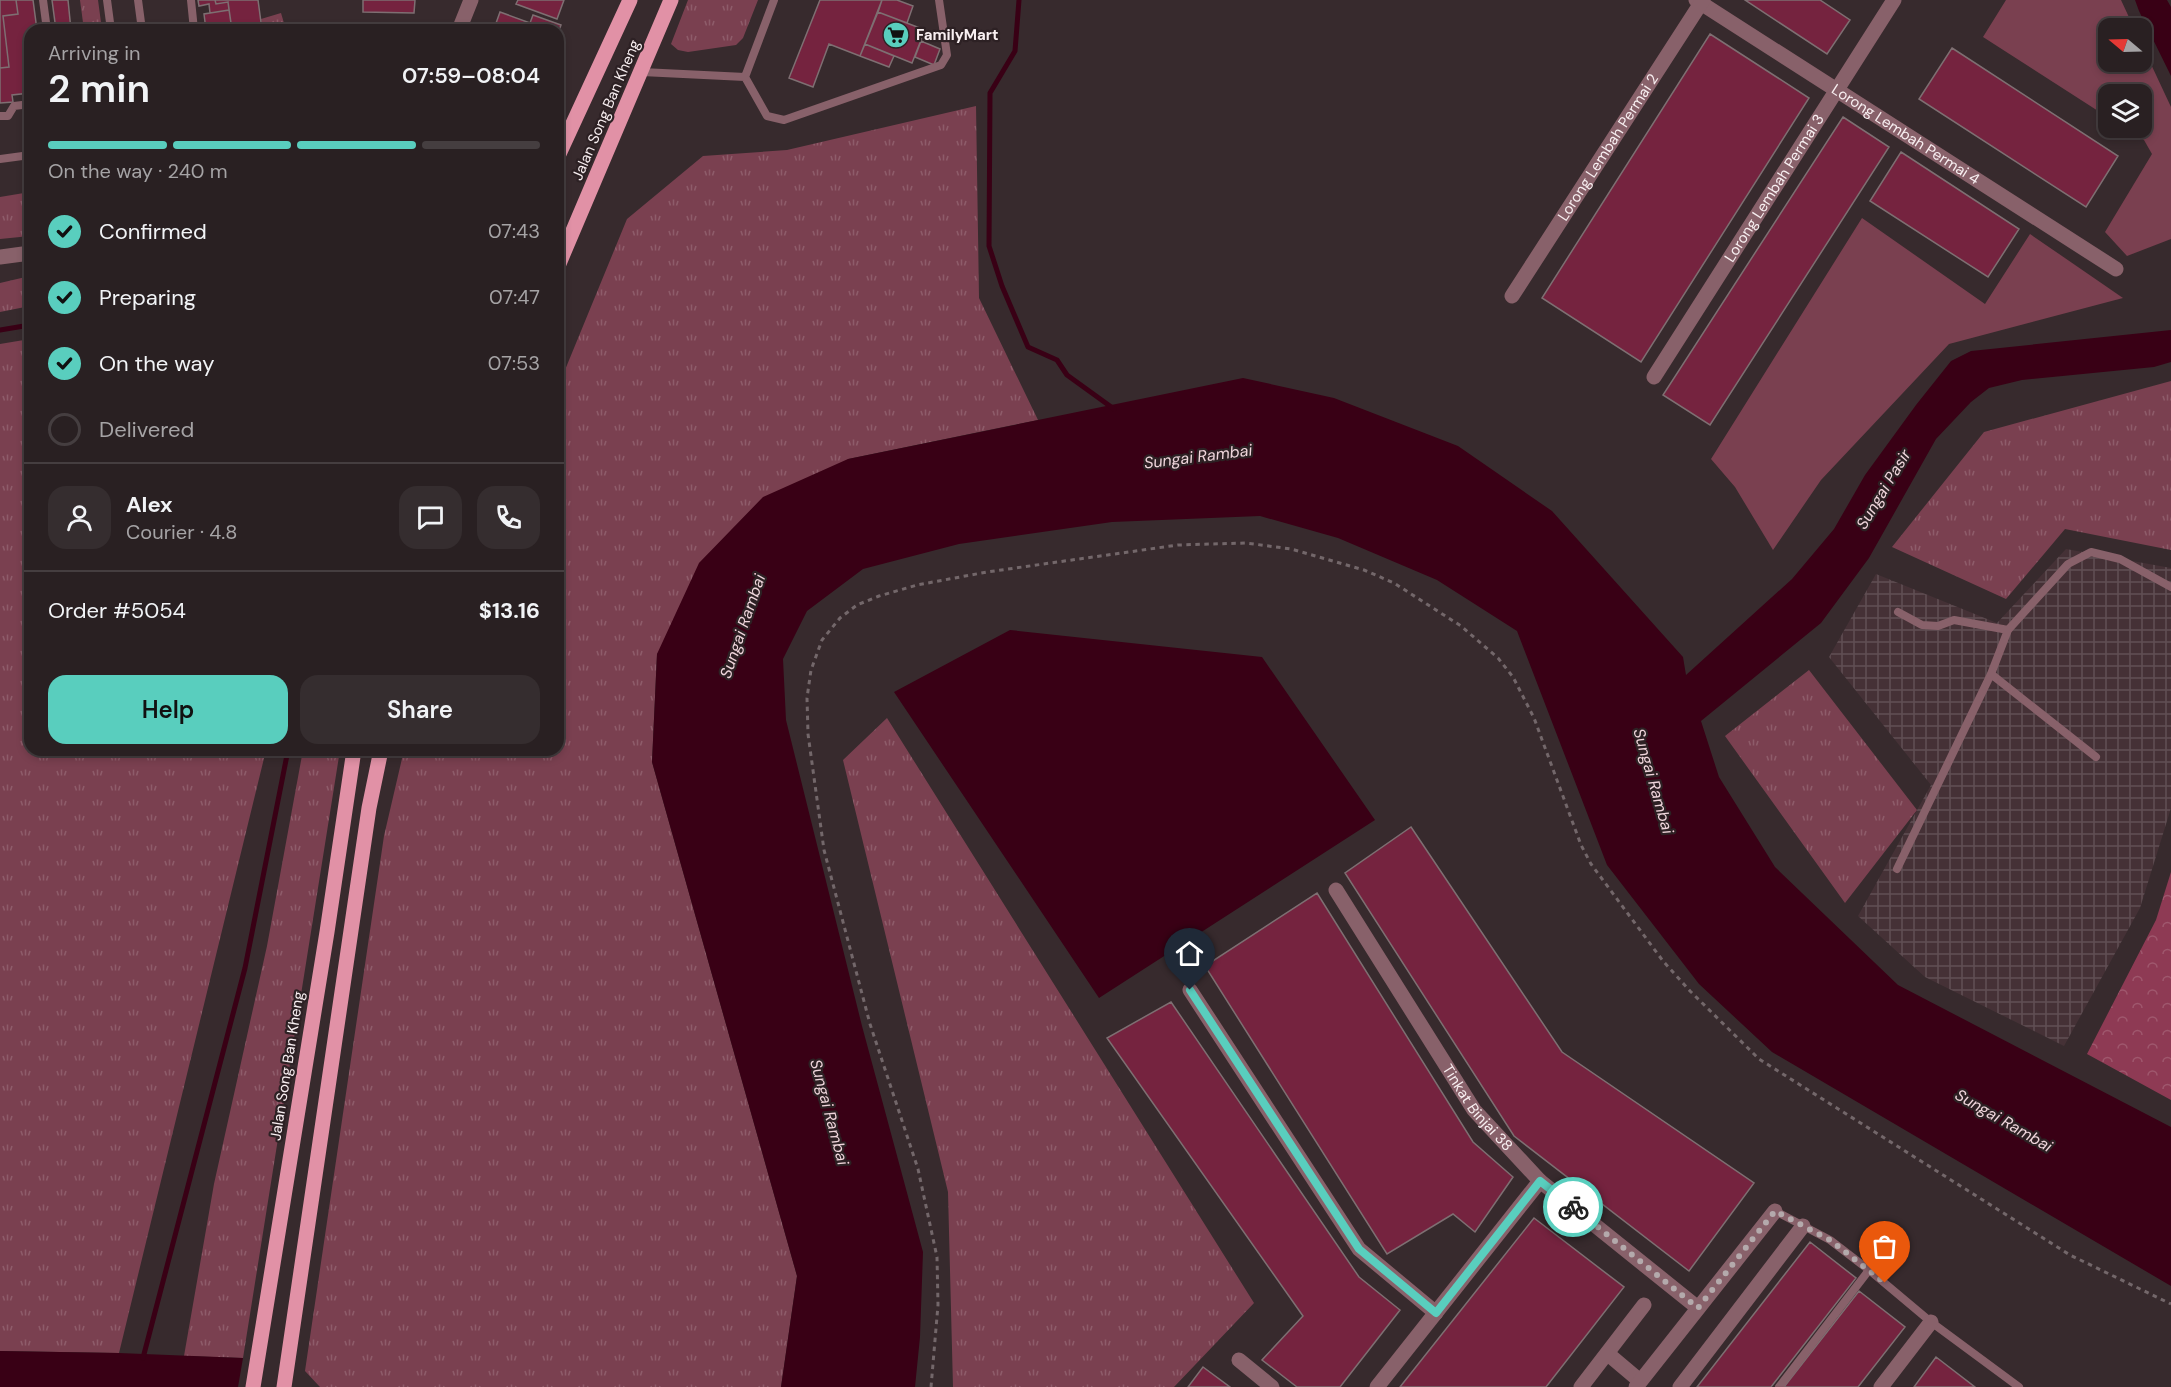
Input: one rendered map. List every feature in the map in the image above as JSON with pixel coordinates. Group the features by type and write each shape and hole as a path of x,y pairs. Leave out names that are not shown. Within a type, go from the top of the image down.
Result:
{"main road":[{"name":"Jalan Song Ban Kheng","path":"564,143 630,0"},
{"name":"Jalan Song Ban Kheng","path":"564,252 671,0"},
{"name":"Jalan Song Ban Kheng","path":"253,1387 353,756"},
{"path":"284,1387 369,808 380,756"}],"street":[{"path":"461,24 471,0"},
{"name":"Lorong Lembah Permai 3","path":"1654,377 1894,0"},
{"name":"Lorong Lembah Permai 4","path":"1700,1 2116,269"},
{"name":"Lorong Lembah Permai 2","path":"1512,296 1700,1"},
{"path":"0,257 24,254"},
{"name":"Tinkat Binjai 38","path":"1336,890 1474,1110 1540,1181 1698,1308"},
{"path":"1190,990 1359,1249 1436,1313"},
{"path":"1377,1387 1540,1181"},
{"path":"1608,1353 1638,1384 1775,1211"},
{"path":"1680,1387 1803,1226"},
{"path":"1581,1387 1644,1305"},
{"path":"1881,1387 1931,1322"},
{"path":"1239,1360 1272,1387"}],"lane":[{"path":"43,0 46,24"},
{"path":"107,0 110,24"},
{"path":"138,0 141,24"},
{"path":"191,0 193,24"},
{"path":"745,77 774,0"},
{"path":"745,77 767,116 784,120 940,65 947,55 939,0"},
{"path":"642,72 745,77"},
{"path":"0,116 8,116 14,106 24,105"},
{"path":"0,159 24,156"},
{"path":"1897,869 1991,674 2008,630 2068,564 2091,552 2120,559 2171,587"},
{"path":"1898,612 1922,625 1938,626 1954,620 2008,630"},
{"path":"1991,674 2096,757"},
{"path":"1775,1211 1830,1240 1931,1322 2019,1387"},
{"path":"1779,1387 1869,1270"}],"path":[{"path":"931,1387 938,1305 936,1257 918,1169 870,1024 824,850 808,734 807,698 811,670 822,640 840,618 857,605 879,596 917,585 987,572 1178,545 1246,543 1291,549 1326,559 1364,570 1394,583 1461,626 1498,658 1514,678 1534,718 1581,845 1591,864 1663,961 1759,1059 2061,1249 2171,1304"}],"shaded area":[{"path":"2066,549 2171,568 2171,808 2140,908 2064,1046 1925,977 1858,916 1931,785 1829,657 1876,574 1997,623"}],"green space":[{"path":"80,0 98,0 101,24 83,24"},
{"path":"688,0 758,0 743,38 736,45 688,52 678,50 671,44"},
{"path":"2006,0 2121,0 2129,18 2098,18 2098,72 2152,72 2152,66 2171,107 2171,239 2127,256 2105,232 2152,154 2141,138 2152,138 2152,84 2098,84 2098,111 1983,37"},
{"path":"281,13 284,24 261,24 261,19"},
{"path":"976,106 979,298 1038,420 848,459 657,654 652,762 797,1276 781,1387 320,1387 305,1371 384,836 403,756 564,756 564,372 627,219 703,156 787,150"},
{"path":"24,193 24,237 0,239 0,197"},
{"path":"1862,218 1985,304 2030,234 2123,298 1949,344 1821,480 1773,550 1735,487 1711,459"},
{"path":"24,277 24,307 0,312 0,283"},
{"path":"24,340 24,756 265,756 119,1353 0,1351 0,344"},
{"path":"2171,381 2171,550 2065,529 2006,599 1892,547 1984,432"},
{"path":"1809,670 1917,810 1845,903 1725,736"},
{"path":"887,718 1254,1303 1174,1387 953,1387 948,1192 843,760"},
{"path":"302,756 339,756 243,1358 184,1356 214,1184 267,946"},
{"path":"2171,872 2171,1100 2087,1054 2156,920"}],"water":[{"path":"2135,0 2167,0 2171,7 2171,76 2152,37 2152,18 2142,18"},
{"path":"2171,330 2171,362 2154,367 2022,380 1989,388 1971,402 1936,439 1869,558 1821,623 1701,721 1719,777 1775,867 1898,985 2171,1127 2171,1286 1772,1052 1699,984 1607,865 1517,631 1437,580 1338,538 1260,516 1112,522 959,544 863,569 807,611 783,659 786,720 862,1026 923,1252 920,1337 915,1387 781,1387 797,1276 652,762 657,654 699,563 763,497 848,459 1243,378 1334,398 1458,446 1552,511 1683,657 1686,675 1792,579 1834,529 1865,475 1951,361 1971,351"},
{"path":"1010,630 1262,657 1375,820 1099,998 894,692"},
{"path":"0,1351 243,1358 238,1387 0,1387"}],"building":[{"path":"0,0 16,0 18,14 3,16 9,67 0,68"},
{"path":"16,0 33,0 36,24 24,24 24,94 12,95 13,102 0,103 0,68 9,67 3,16 18,14"},
{"path":"52,0 68,0 70,24 55,24"},
{"path":"198,0 215,0 216,4 228,2 229,10 210,13 209,4 199,6"},
{"path":"215,0 258,0 261,24 231,24 228,2 216,4"},
{"path":"363,0 415,0 414,13 363,12"},
{"path":"518,0 564,0 557,19 516,4"},
{"path":"820,0 882,0 860,56 829,44 813,87 789,78"},
{"path":"882,0 897,0 913,6 907,23 878,12"},
{"path":"1745,0 1820,0 1850,20 1827,54"},
{"path":"229,10 231,24 205,24 204,14"},
{"path":"500,12 530,23 533,15 558,24 496,24"},
{"name":"FamilyMart","path":"878,12 925,30 912,63 865,44"},
{"path":"1710,34 1809,98 1641,362 1542,298"},
{"path":"921,41 940,49 934,65 915,57"},
{"path":"865,44 894,56 889,67 860,56"},
{"path":"1952,48 2118,156 2086,207 1919,99"},
{"path":"1843,117 1889,147 1710,425 1663,395"},
{"path":"1901,152 2019,229 1988,277 1870,201"},
{"path":"1411,827 1562,1052 1754,1183 1689,1271 1514,1136 1345,873"},
{"path":"1317,893 1473,1142 1513,1177 1475,1232 1453,1214 1387,1254 1205,966"},
{"path":"1171,1002 1359,1277 1400,1310 1340,1387 1297,1387 1262,1360 1303,1316 1107,1038"},
{"path":"1534,1218 1624,1287 1546,1387 1400,1387"},
{"path":"1810,1242 1856,1278 1771,1387 1697,1387"},
{"path":"1859,1291 1905,1327 1858,1387 1784,1387"},
{"path":"1936,1357 1975,1387 1914,1387"},
{"path":"1203,1367 1230,1387 1188,1387"}],"waterway":[{"path":"1019,0 1015,51 990,93 989,246 1002,286 1028,347 1057,360 1067,375 1114,409"},
{"path":"0,330 24,326"},
{"path":"143,1358 245,968 287,756"}],"way so far":[{"path":"1573,1207 1698,1308 1775,1211 1830,1240 1885,1283"}],"place":[{"name":"FamilyMart","path":"896,35"}],"route":[{"path":"1190,990 1359,1249 1436,1313 1540,1181 1573,1207"}],"water label":[{"name":"Sungai Rambai","path":"1198,456"},
{"name":"Sungai Pasir","path":"1883,489"},
{"name":"Sungai Rambai","path":"742,626"},
{"name":"Sungai Rambai","path":"1654,781"},
{"name":"Sungai Rambai","path":"830,1112"},
{"name":"Sungai Rambai","path":"2004,1120"}]}
